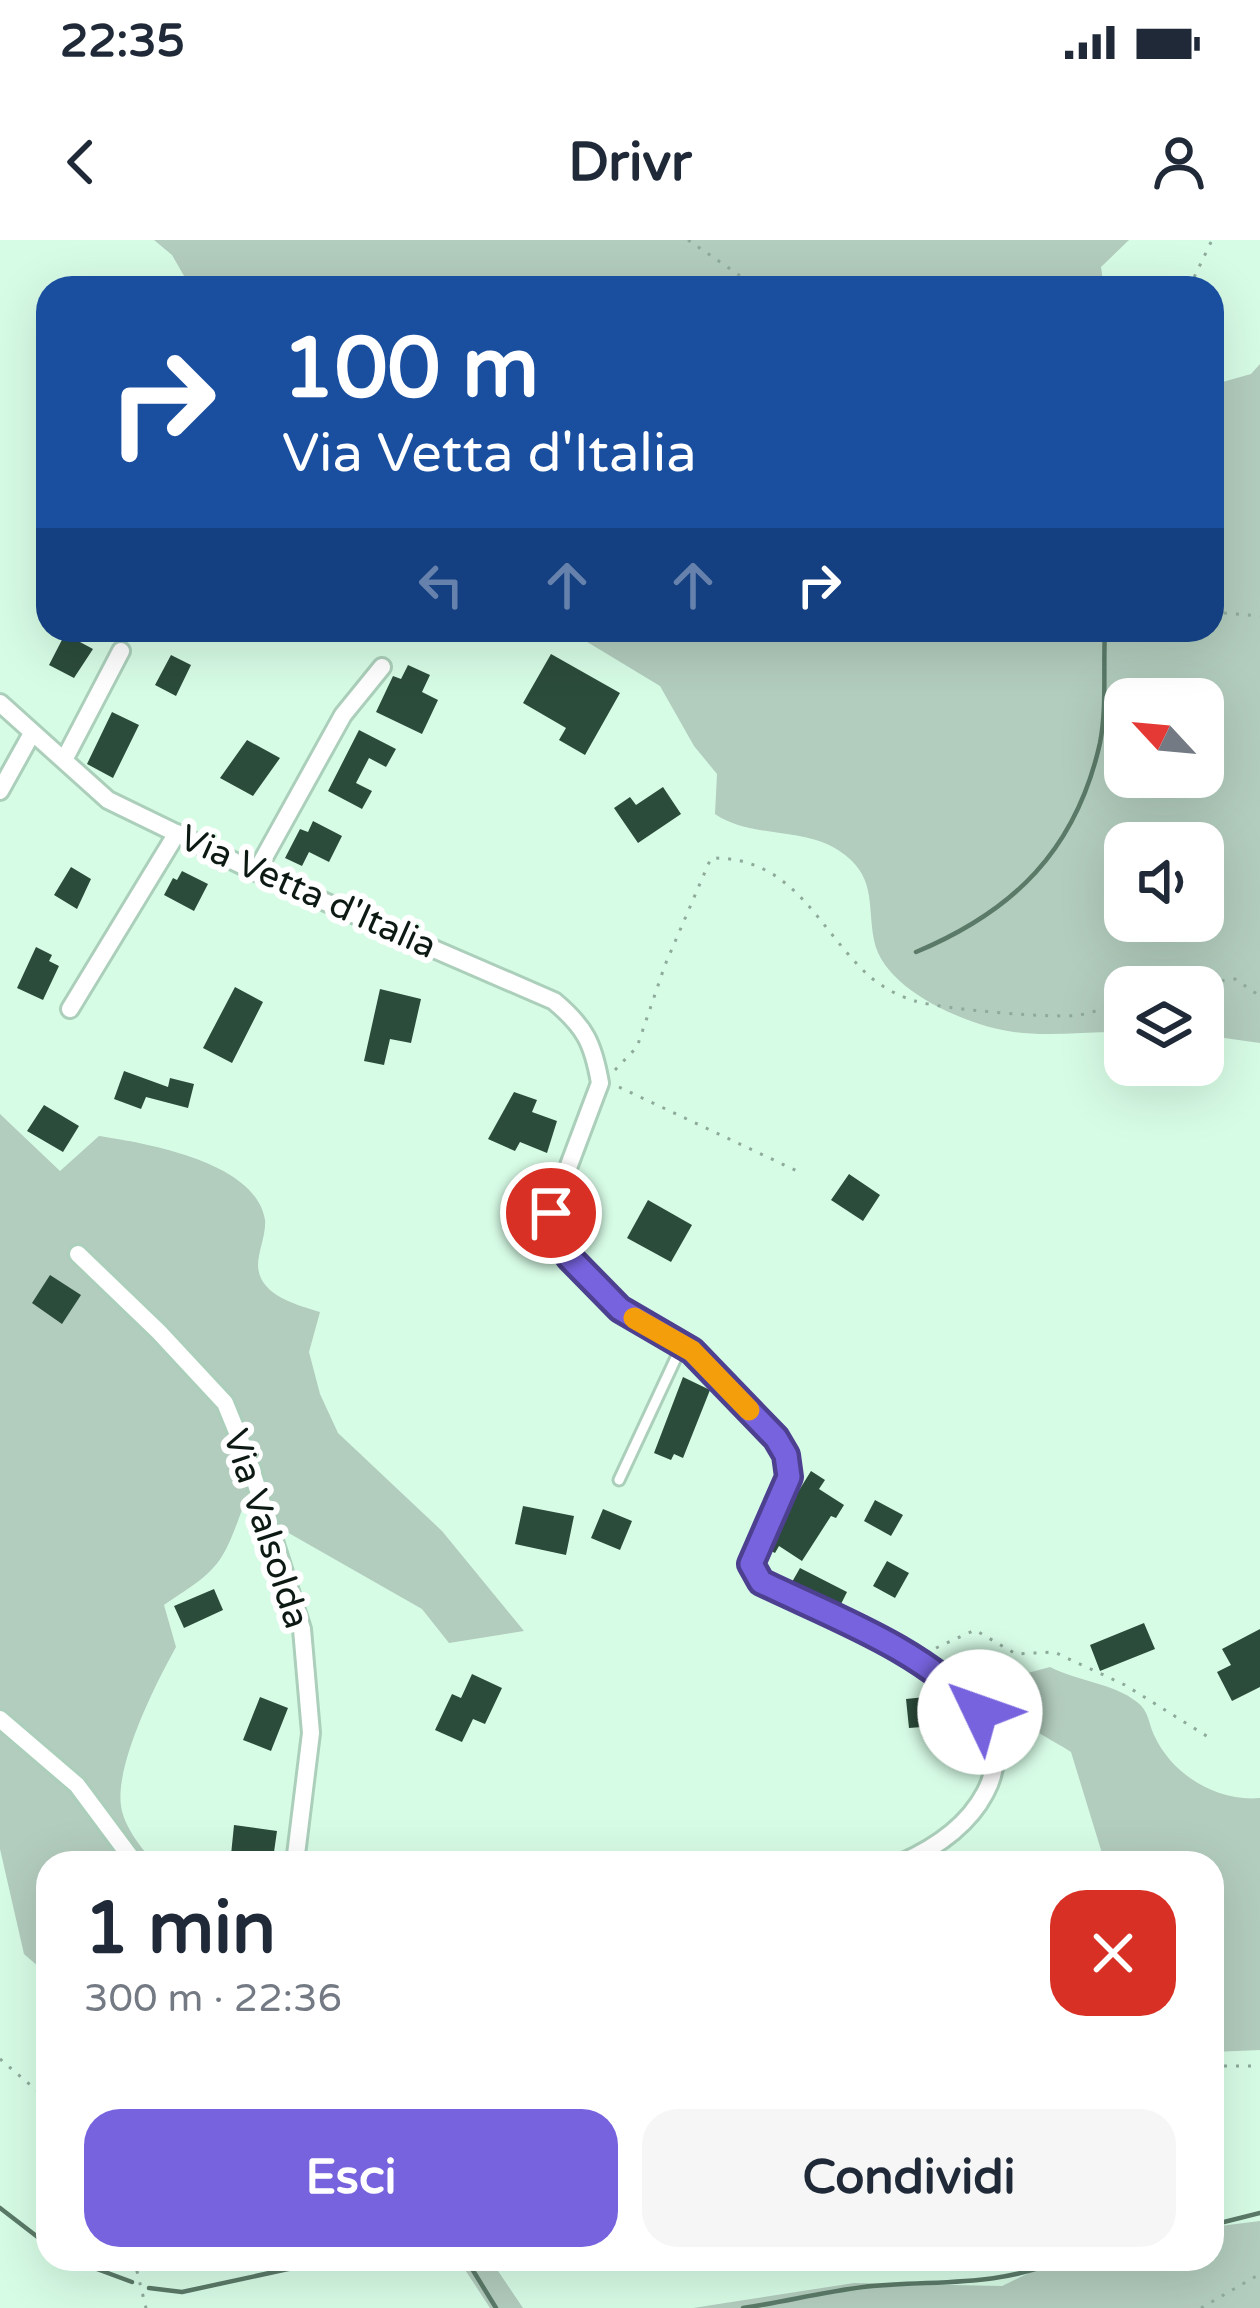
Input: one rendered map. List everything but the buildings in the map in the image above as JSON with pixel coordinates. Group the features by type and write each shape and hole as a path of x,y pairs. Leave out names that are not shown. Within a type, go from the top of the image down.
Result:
{"street":[{"path":"64,760 121,651"},
{"path":"256,872 344,715 382,668"},
{"name":"Via Vetta d'Italia","path":"0,703 108,800 256,872 554,1001 580,1023 600,1083"},
{"path":"0,791 31,735"},
{"path":"70,1009 177,833"},
{"path":"600,1083 551,1213 557,1239 620,1309 692,1351 776,1438 786,1455 789,1477 751,1564 761,1582 916,1657 961,1691 994,1736 992,1781 960,1827 921,1851"},
{"name":"Via Valsolda","path":"78,1254 225,1403 248,1459 302,1629 310,1733 296,1851"},
{"path":"0,1719 76,1785 126,1851"}],"lane":[{"path":"619,1480 682,1345"}],"path":[{"path":"688,240 740,276"},
{"path":"1195,276 1212,240"},
{"path":"1224,613 1260,616"},
{"path":"600,1083 638,1047 665,965 711,858 752,862 785,883 835,933 867,974 893,993 918,1003 1077,1016 1104,1008"},
{"path":"1224,980 1235,979 1260,996"},
{"path":"600,1083 626,1088 797,1171"},
{"path":"916,1657 975,1630 1016,1654 1054,1652 1125,1685 1213,1739"},
{"path":"0,2059 36,2090"},
{"path":"1224,2066 1260,2066"},
{"path":"137,2271 146,2308"},
{"path":"1201,2308 1260,2274"}],"green space":[{"path":"154,240 1129,240 1101,267 1102,276 184,276 172,255"},
{"path":"1260,364 1260,1043 1224,1038 1224,966 1104,966 1104,1032 1014,1032 974,1022 930,1002 893,975 881,958 868,890 859,869 824,843 744,827 715,814 717,774 694,746 660,686 587,642 1224,642 1224,382 1251,374"},
{"path":"0,1114 60,1171 99,1136 196,1158 242,1183 257,1200 265,1220 258,1269 262,1279 277,1295 320,1312 309,1352 320,1394 338,1433 442,1531 524,1631 449,1643 422,1609 243,1507 216,1565 164,1605 176,1647 139,1724 121,1789 126,1822 145,1851 36,1851 36,1964 24,1954 0,1849"},
{"path":"1050,1667 1117,1690 1146,1713 1162,1749 1184,1774 1212,1790 1260,1798 1260,2050 1224,2052 1224,1851 1101,1851 1071,1752 1018,1716 1002,1680"},
{"path":"1260,2221 1260,2308 693,2308 854,2283 1002,2286 1033,2271 1224,2271 1224,2226"},
{"path":"466,2271 498,2271 523,2308 490,2308"}],"waterway":[{"path":"916,952 951,936 1011,896 1057,845 1075,815 1100,743 1105,642"},
{"path":"0,2208 36,2236"},
{"path":"1224,2222 1260,2213"},
{"path":"102,2271 132,2282"},
{"path":"149,2288 182,2292 279,2271"},
{"path":"473,2271 496,2308"},
{"path":"743,2308 863,2287 988,2279 1027,2271"}],"slow traffic":[{"path":"634,1318 692,1351 749,1410"}],"route":[{"path":"551,1213 557,1239 570,1258 620,1309 692,1351 776,1438 786,1455 789,1477 751,1564 761,1582 916,1657 980,1712"}]}
